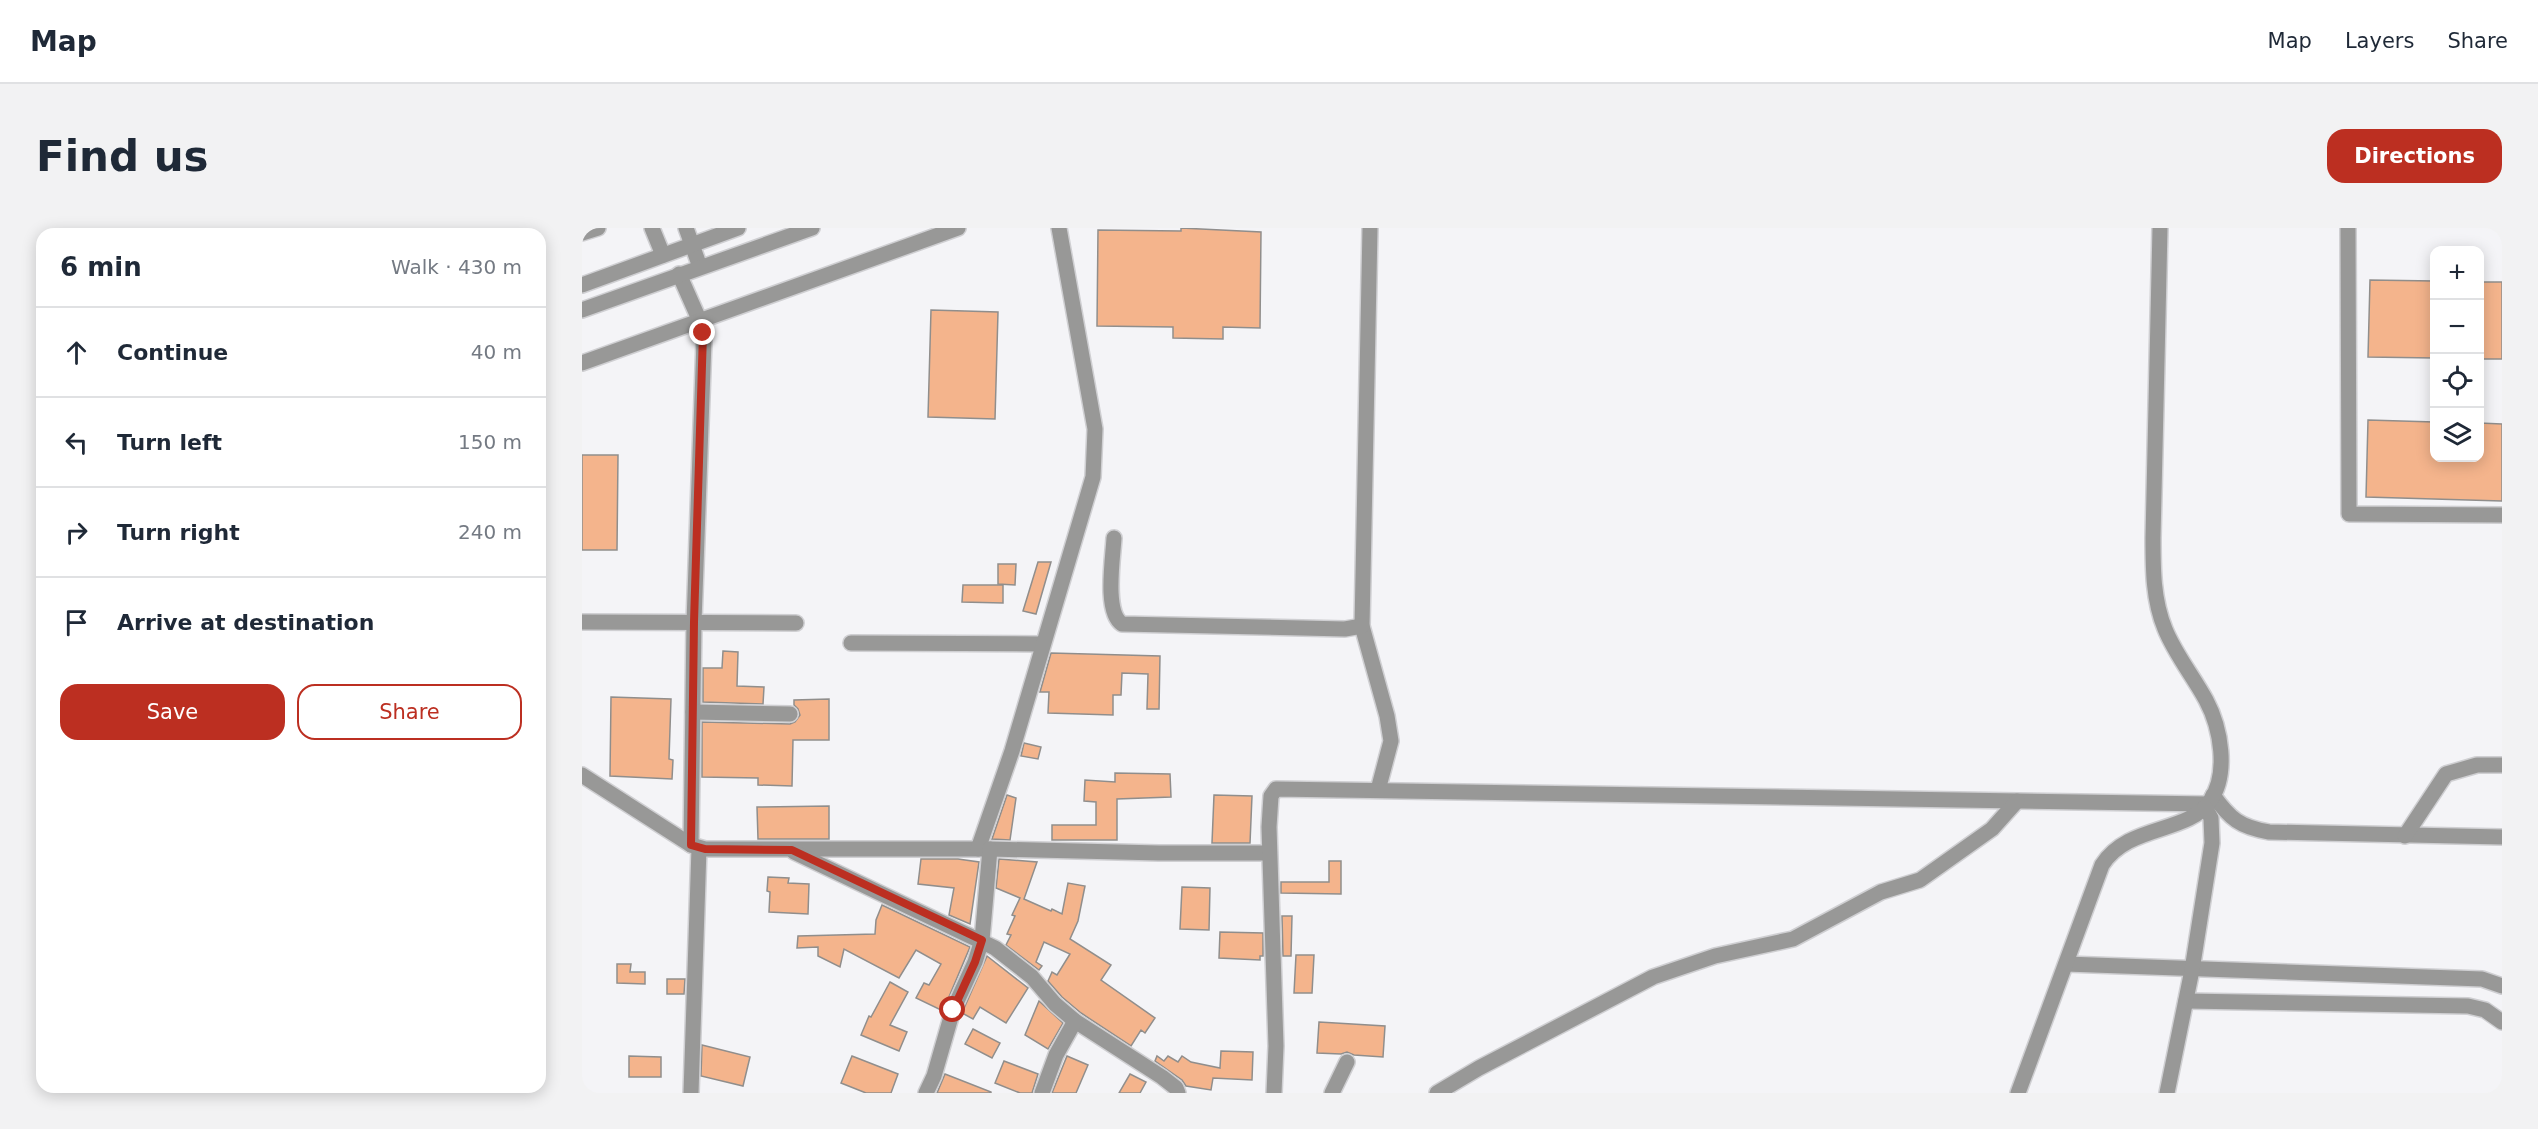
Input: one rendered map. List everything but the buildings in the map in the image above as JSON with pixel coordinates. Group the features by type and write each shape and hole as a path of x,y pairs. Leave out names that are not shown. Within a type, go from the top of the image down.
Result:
{"street":[{"path":"582,233 598,228"},
{"path":"652,228 663,255"},
{"path":"686,228 700,267"},
{"path":"582,285 738,228"},
{"path":"582,310 812,228"},
{"path":"582,363 958,228"},
{"path":"926,1093 934,1076 953,1010 975,962 982,940 984,849 1042,644 1094,477 1096,460 1094,421 1059,228"},
{"path":"1370,228 1362,626 1391,741 1378,790"},
{"path":"2160,228 2153,527 2154,590 2165,630 2212,714 2220,755 2220,775 2209,802 2213,829 2212,843 2192,970 2167,1093"},
{"path":"2348,228 2349,514 2502,515"},
{"path":"679,274 699,321 704,341 694,622 695,846 691,1093"},
{"path":"1114,538 1111,599 1114,617 1122,624 1345,628 1362,626"},
{"path":"582,622 796,623"},
{"path":"851,643 1042,644"},
{"path":"693,712 790,714"},
{"path":"2405,836 2446,774 2477,765 2502,765"},
{"path":"582,775 695,846 792,850 984,849 1269,853"},
{"path":"1274,1093 1276,1046 1269,853 1270,803 1274,790 2209,802 2254,830 2278,833 2502,837"},
{"path":"1437,1093 1479,1068 1653,977 1715,956 1793,939 1881,892 1920,880 1992,829 2017,801"},
{"path":"2018,1093 2102,865 2108,856 2132,839 2189,817 2209,802"},
{"path":"792,850 982,940 1032,977 1055,1004 1075,1021 1168,1082 1176,1088 1178,1093"},
{"path":"2066,964 2475,978 2502,986"},
{"path":"2186,1001 2468,1006 2486,1010 2502,1022"},
{"path":"1042,1093 1056,1055 1075,1021"},
{"path":"1332,1093 1347,1062"}],"route":[{"path":"703,333 694,622 691,845 705,849 792,850 836,873 982,940 975,962 953,1010"}]}
